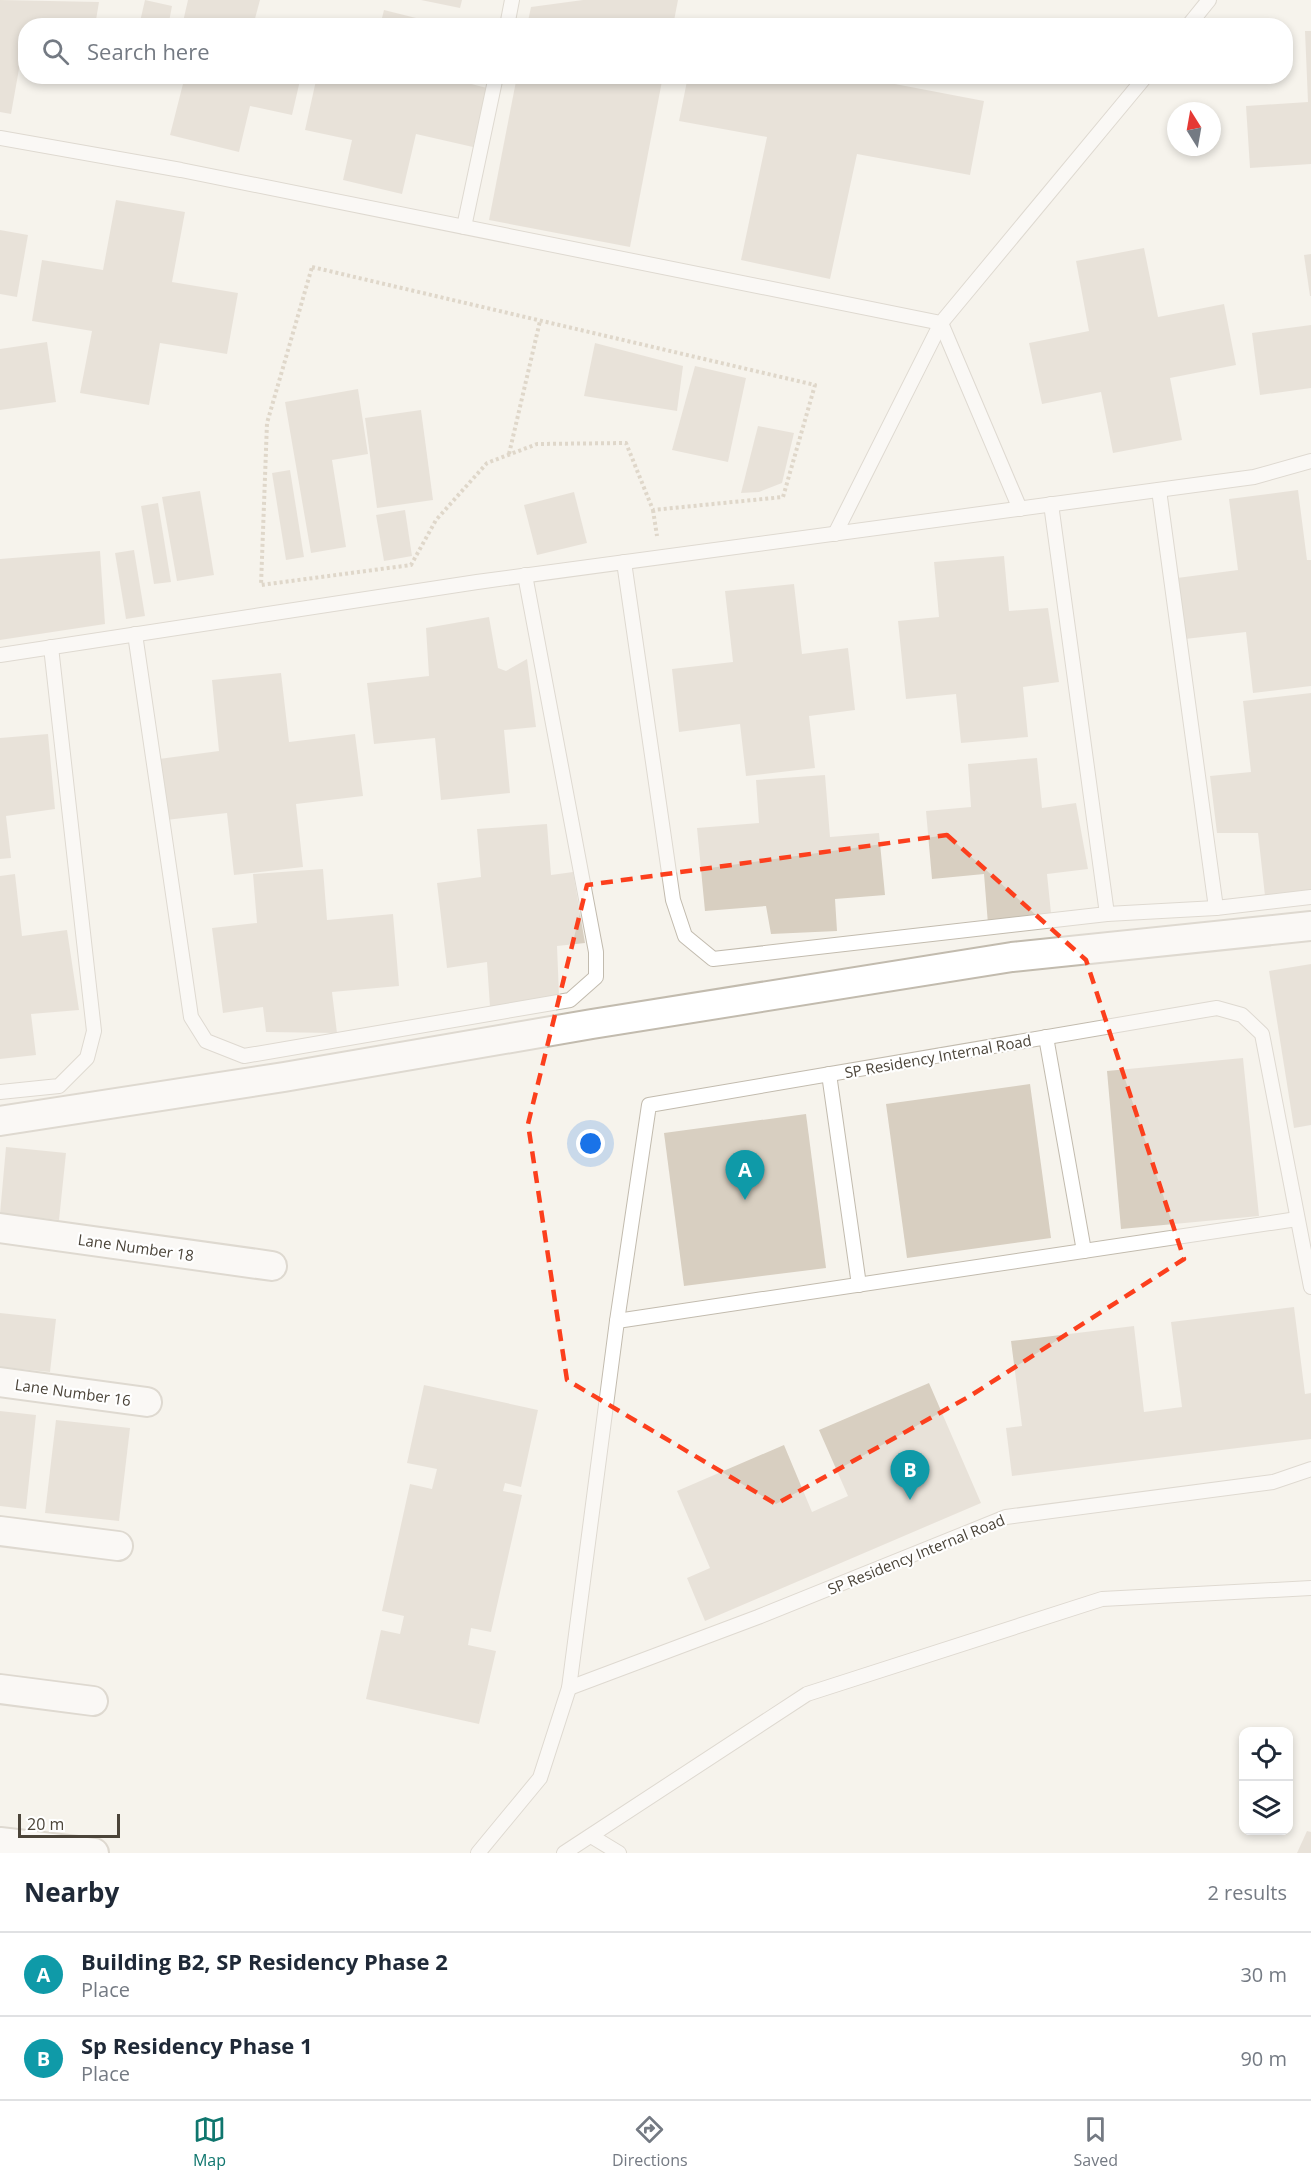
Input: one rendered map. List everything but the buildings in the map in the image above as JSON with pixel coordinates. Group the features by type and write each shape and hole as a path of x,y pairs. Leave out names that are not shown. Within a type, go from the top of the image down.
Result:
{"street":[{"path":"0,1121 284,1077 592,1024 1012,957 1311,926"},
{"name":"Lane Number 18","path":"0,1228 272,1266"},
{"name":"Lane Number 16","path":"0,1382 147,1402"},
{"path":"0,1531 118,1546"},
{"path":"0,1689 93,1701"},
{"path":"0,1842 94,1853"}],"lane":[{"path":"509,18 512,0"},
{"path":"1194,18 1209,0"},
{"path":"464,226 494,84"},
{"path":"835,534 941,323 1139,84"},
{"path":"0,138 181,170 941,323"},
{"path":"941,323 1020,509"},
{"path":"0,655 525,575 1254,477 1311,461"},
{"path":"1159,490 1216,908"},
{"path":"1051,504 1107,914"},
{"path":"624,562 673,900 685,936 713,959 1107,914 1216,908 1311,897"},
{"path":"135,634 191,1017 206,1041 244,1056 570,1000 596,977 596,952 525,575"},
{"path":"0,1092 59,1086 87,1058 94,1031 51,647"},
{"name":"SP Residency Internal Road","path":"478,1853 540,1778 569,1688 617,1321 649,1105 1217,1008 1242,1015 1262,1034 1311,1287"},
{"name":"SP Residency Internal Road","path":"1046,1037 1084,1251"},
{"name":"SP Residency Internal Road","path":"829,1074 859,1285"},
{"path":"617,1321 1297,1219"},
{"name":"SP Residency Internal Road","path":"569,1688 758,1617 1006,1517 1273,1482 1311,1469"},
{"path":"564,1853 807,1694 1102,1599 1311,1588"},
{"path":"591,1836 619,1853"}],"path":[{"path":"312,267 540,321 815,385 783,497 653,510 626,443 537,444 487,463 436,520 411,565 261,585 267,423 312,267"},
{"path":"509,455 540,321"}],"highlighted area":[{"path":"947,835 1086,960 1184,1259 970,1396 776,1504 567,1380 528,1124 587,885"}],"place":[{"name":"Building B2, SP Residency Phase 2","path":"745,1200"},
{"name":"Sp Residency Phase 1","path":"910,1500"}]}
